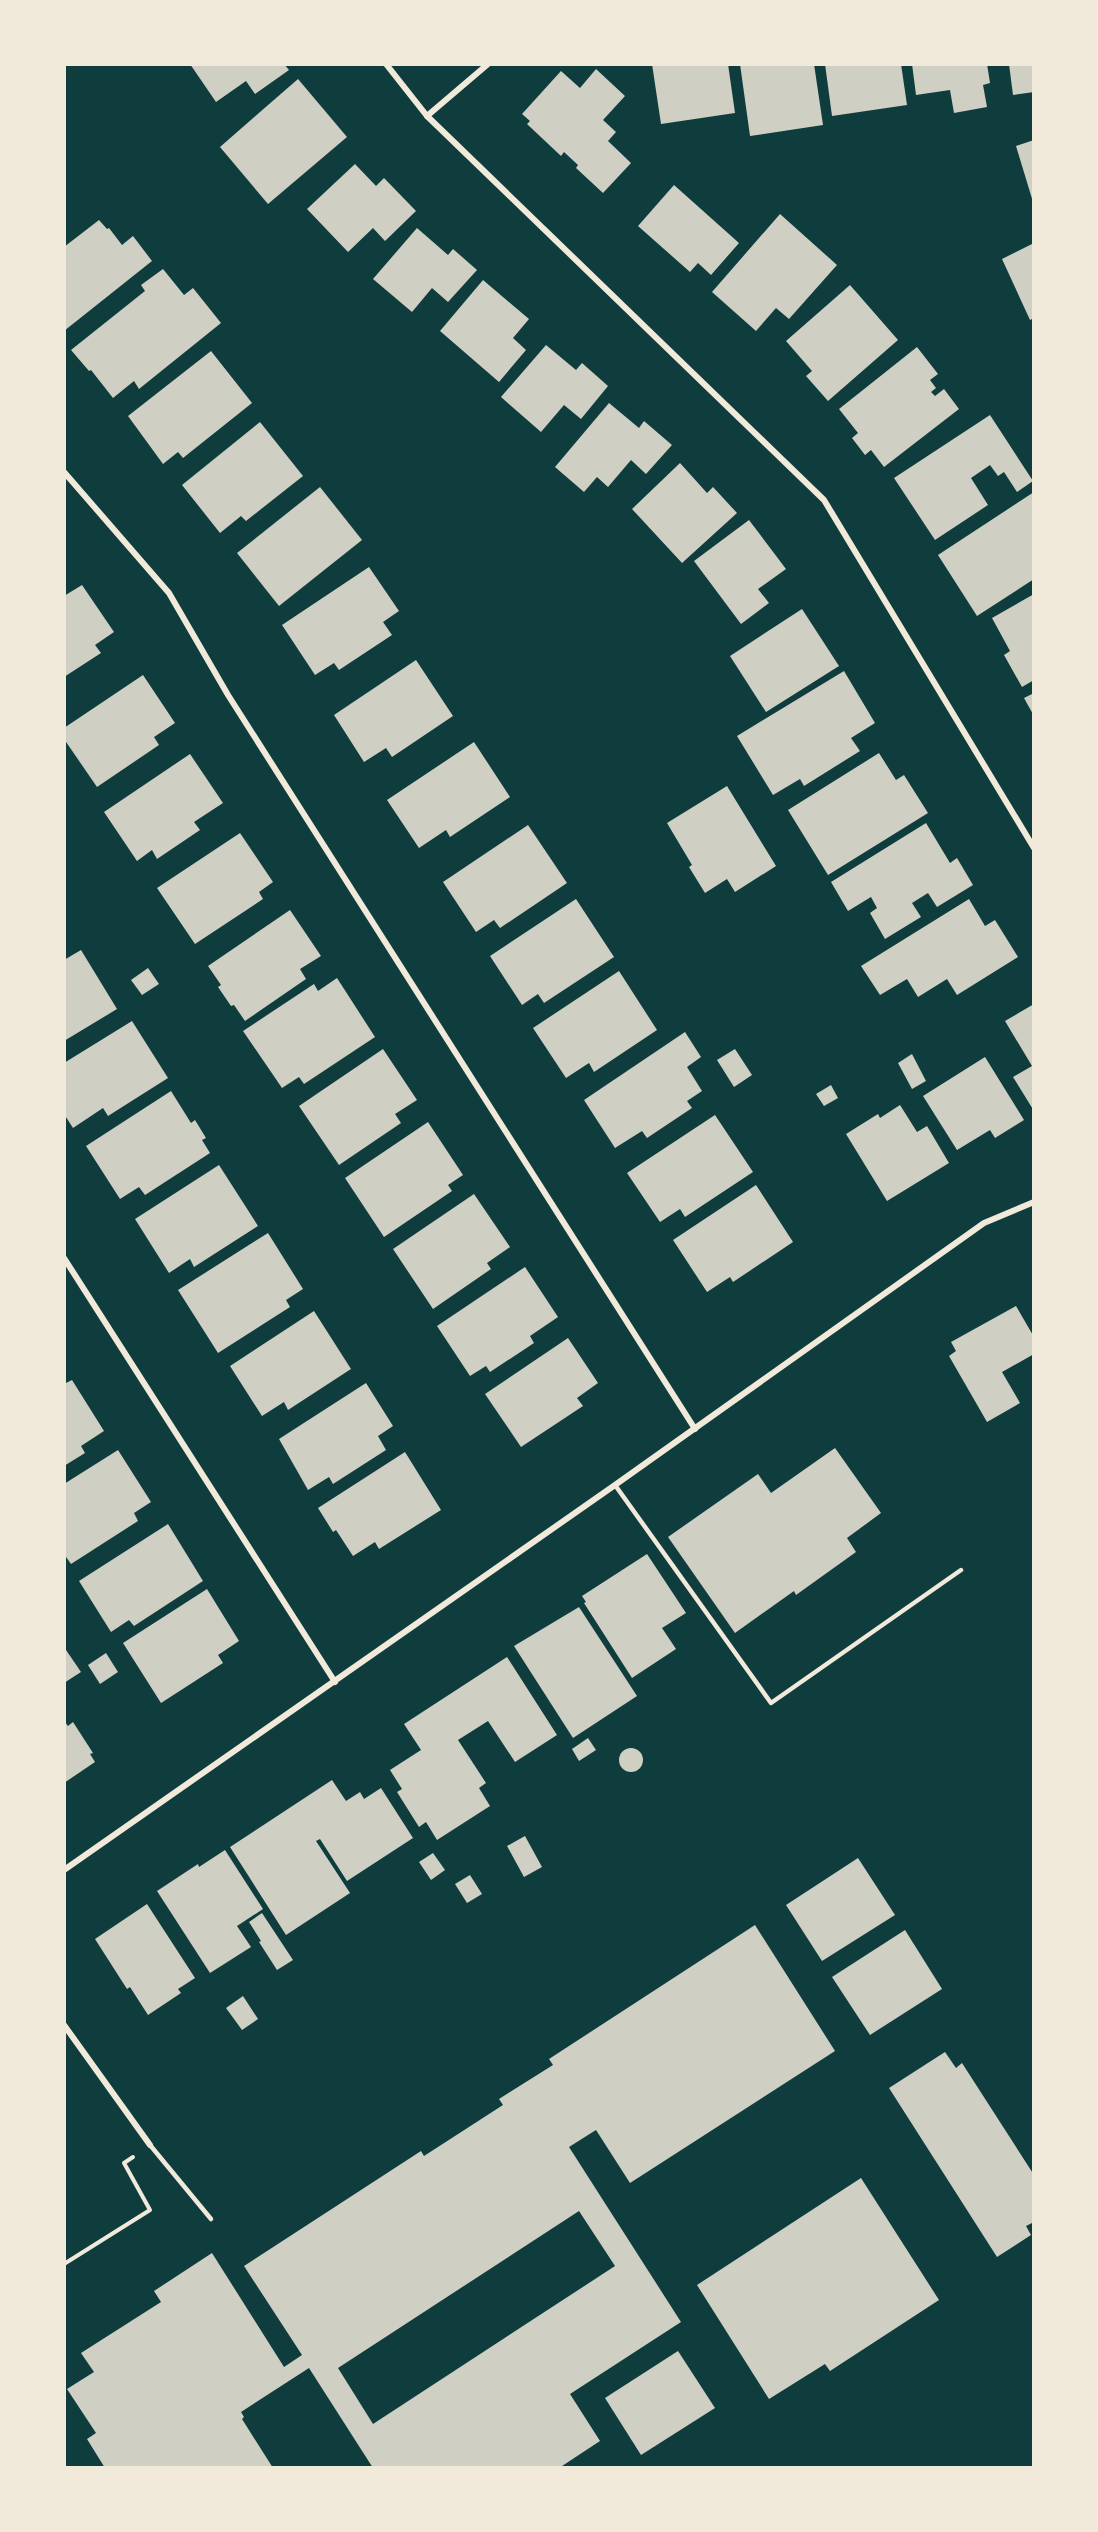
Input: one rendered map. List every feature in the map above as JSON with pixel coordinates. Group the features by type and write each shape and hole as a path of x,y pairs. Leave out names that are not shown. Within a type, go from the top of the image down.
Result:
{"street":[{"path":"386,64 428,116 824,500 1034,848"},
{"path":"428,116 488,64"},
{"path":"64,472 169,592 228,695 695,1429"},
{"path":"64,1870 695,1429 984,1223 1034,1202"},
{"path":"64,1258 335,1682"},
{"path":"64,2025 150,2145"}],"lane":[{"path":"615,1485 771,1703 961,1570"},
{"path":"150,2145 211,2219"}],"path":[{"path":"64,2264 150,2210 124,2163 150,2145"}],"building":[{"path":"190,64 284,64 289,70 255,94 246,81 216,102"},
{"path":"652,64 728,64 735,113 661,124"},
{"path":"740,64 814,64 823,125 750,136"},
{"path":"825,64 901,64 907,105 832,116"},
{"path":"912,64 987,64 990,83 983,85 987,107 954,113 950,90 916,95"},
{"path":"1009,64 1034,64 1034,92 1013,95"},
{"path":"596,69 625,96 603,120 616,132 608,141 631,163 603,193 576,168 578,165 564,152 561,156 527,124 530,121 522,114 561,71 580,88"},
{"path":"298,79 347,137 268,204 220,147"},
{"path":"1034,140 1034,202 1033,202 1016,146"},
{"path":"355,164 376,186 384,178 416,211 385,241 373,228 348,252 307,209"},
{"path":"674,185 739,243 711,275 698,263 690,272 638,226"},
{"path":"780,214 837,265 789,319 776,308 756,331 712,292"},
{"path":"99,220 107,229 109,228 122,245 133,236 152,261 64,331 64,247"},
{"path":"417,228 448,255 453,249 477,270 448,302 432,288 412,312 373,279"},
{"path":"1034,243 1034,318 1030,320 1002,259"},
{"path":"163,269 184,295 193,288 221,323 139,389 134,381 113,398 91,370 89,371 71,350 145,291 141,285"},
{"path":"483,280 529,319 513,338 526,350 499,382 440,331"},
{"path":"850,285 898,340 828,401 806,376 812,371 786,341"},
{"path":"546,345 576,370 582,363 608,386 581,419 564,405 541,432 501,397"},
{"path":"917,347 938,374 930,380 936,388 931,392 935,396 944,389 959,409 884,467 871,450 865,455 852,438 858,433 839,409"},
{"path":"211,351 252,403 183,458 178,452 163,464 128,416"},
{"path":"609,403 639,428 644,421 672,445 646,474 631,460 608,487 597,477 584,492 555,467"},
{"path":"990,415 1033,481 1017,492 1004,472 998,476 990,465 971,478 988,505 935,540 894,478"},
{"path":"260,422 303,476 246,521 241,516 220,533 182,485"},
{"path":"680,463 707,493 713,487 737,513 682,563 632,509"},
{"path":"320,487 362,540 279,606 237,553"},
{"path":"1034,492 1034,579 977,616 938,555"},
{"path":"749,520 786,569 758,589 769,603 741,624 694,561"},
{"path":"369,567 399,611 383,622 392,635 339,670 334,663 315,675 282,625"},
{"path":"82,585 114,632 95,645 101,653 64,677 64,596"},
{"path":"1034,594 1034,680 1022,687 1004,655 1010,651 992,618"},
{"path":"802,609 839,666 766,712 730,656"},
{"path":"416,660 453,716 392,757 386,748 364,762 334,715"},
{"path":"844,671 875,723 851,738 860,751 804,786 800,779 773,795 737,736"},
{"path":"143,675 175,723 154,737 159,745 97,787 64,739 64,728"},
{"path":"1034,693 1034,716 1024,698"},
{"path":"474,742 510,797 450,837 446,830 419,848 387,800"},
{"path":"879,753 896,780 904,775 928,813 828,875 788,810"},
{"path":"190,754 223,803 194,822 200,830 157,859 152,850 137,861 104,812"},
{"path":"727,786 776,866 735,892 727,879 705,893 689,867 692,865 667,823"},
{"path":"926,823 950,863 957,858 973,885 937,907 928,893 912,903 921,917 885,939 870,913 877,908 871,897 848,911 831,882"},
{"path":"528,825 567,883 500,928 494,920 476,932 443,882"},
{"path":"240,833 273,882 259,892 263,899 195,944 157,888"},
{"path":"576,899 614,957 544,1003 538,994 522,1005 490,956"},
{"path":"969,899 985,926 995,920 1018,957 957,995 947,979 918,997 907,979 880,995 861,966"},
{"path":"290,910 321,956 300,969 306,979 245,1021 218,987 221,985 208,966"},
{"path":"81,950 117,1009 64,1041 64,960"},
{"path":"148,968 159,984 142,995 131,980"},
{"path":"619,971 657,1030 594,1072 589,1063 566,1078 533,1028"},
{"path":"337,978 375,1037 304,1084 299,1077 282,1088 243,1031 314,984 318,991"},
{"path":"1034,1004 1034,1111 1013,1077 1032,1066 1005,1021"},
{"path":"132,1021 168,1078 108,1116 103,1108 73,1128 64,1114 64,1063"},
{"path":"685,1032 701,1057 687,1067 702,1091 687,1101 692,1108 647,1138 642,1131 615,1148 584,1100"},
{"path":"383,1049 417,1100 395,1114 401,1123 339,1165 299,1106"},
{"path":"735,1049 752,1075 734,1087 717,1060"},
{"path":"912,1054 926,1081 912,1089 898,1063"},
{"path":"985,1057 1024,1120 995,1138 990,1130 957,1150 923,1096"},
{"path":"831,1085 838,1098 824,1106 816,1094"},
{"path":"171,1091 191,1123 195,1120 206,1138 202,1140 210,1153 145,1195 139,1187 120,1199 86,1146"},
{"path":"900,1105 917,1132 927,1126 949,1163 887,1201 846,1134 878,1114 880,1118"},
{"path":"715,1115 753,1172 685,1217 680,1209 660,1222 627,1173"},
{"path":"428,1122 463,1175 448,1185 452,1191 384,1237 345,1178"},
{"path":"219,1165 258,1226 194,1267 190,1259 169,1273 135,1219"},
{"path":"756,1185 793,1242 733,1282 730,1277 707,1292 673,1240"},
{"path":"474,1194 510,1247 487,1263 491,1269 433,1309 393,1249"},
{"path":"268,1233 303,1289 286,1300 290,1307 218,1353 178,1290"},
{"path":"525,1267 558,1317 530,1336 534,1343 490,1372 486,1366 470,1376 437,1326"},
{"path":"1016,1306 1034,1337 1034,1354 1002,1372 1020,1403 987,1422 949,1356 956,1351 951,1342"},
{"path":"314,1311 351,1369 288,1410 284,1402 262,1416 230,1366"},
{"path":"568,1338 598,1383 577,1398 583,1406 521,1447 485,1394"},
{"path":"72,1380 104,1431 81,1446 85,1453 64,1466 64,1384"},
{"path":"366,1383 393,1426 378,1436 386,1450 333,1484 329,1477 308,1490 279,1439"},
{"path":"835,1448 881,1513 847,1538 856,1552 796,1595 794,1591 735,1633 668,1537 758,1474 771,1493"},
{"path":"118,1450 151,1502 134,1513 138,1521 71,1564 64,1554 64,1484"},
{"path":"405,1452 441,1510 379,1549 375,1542 353,1556 336,1530 333,1532 318,1508"},
{"path":"168,1524 203,1581 134,1626 129,1620 111,1632 79,1581"},
{"path":"647,1554 686,1613 662,1628 676,1649 632,1678 584,1603 586,1602 582,1596"},
{"path":"207,1589 239,1641 218,1655 223,1663 161,1703 123,1643"},
{"path":"579,1607 637,1696 573,1738 514,1646"},
{"path":"64,1647 81,1672 64,1683"},
{"path":"106,1653 118,1672 100,1684 88,1665"},
{"path":"507,1657 557,1735 515,1762 488,1721 458,1740 486,1783 479,1788 490,1806 437,1840 426,1822 419,1827 397,1792 402,1789 390,1770 421,1750 404,1724"},
{"path":"64,1721 68,1726 73,1722 93,1753 90,1754 95,1762 64,1783"},
{"path":"588,1738 596,1750 579,1761 572,1749"},
{"path":"631,1748 640,1751 643,1760 640,1769 631,1772 622,1769 619,1760 622,1751"},
{"path":"332,1780 346,1801 360,1792 364,1799 381,1788 413,1838 347,1881 320,1839 316,1841 350,1893 286,1935 230,1847"},
{"path":"525,1836 542,1867 524,1877 507,1846"},
{"path":"225,1850 263,1909 237,1926 251,1947 210,1973 157,1891 198,1864 199,1867"},
{"path":"433,1853 445,1870 431,1880 419,1862"},
{"path":"858,1858 895,1915 822,1961 786,1905"},
{"path":"470,1875 482,1894 467,1903 455,1884"},
{"path":"147,1904 195,1978 178,1989 181,1993 148,2015 130,1987 127,1989 95,1939"},
{"path":"262,1913 293,1960 277,1970 249,1922"},
{"path":"755,1925 835,2051 630,2183 596,2130 569,2147 681,2322 570,2394 600,2441 559,2468 373,2468 309,2368 241,2412 244,2417 242,2419 273,2468 105,2468 87,2439 96,2433 67,2389 94,2372 81,2353 161,2302 154,2291 212,2253 284,2367 302,2355 244,2266 421,2151 424,2156 503,2105 499,2099 553,2065 549,2059","holes":["579,2211 615,2266 373,2424 338,2368"]},
{"path":"905,1930 942,1989 870,2035 832,1977"},
{"path":"243,1996 258,2019 242,2030 226,2008"},
{"path":"945,2052 956,2068 962,2063 1034,2175 1034,2222 1026,2226 1031,2235 997,2257 889,2088"},
{"path":"861,2178 939,2300 830,2371 825,2364 769,2399 697,2285"},
{"path":"678,2351 715,2408 641,2455 605,2398"}]}
